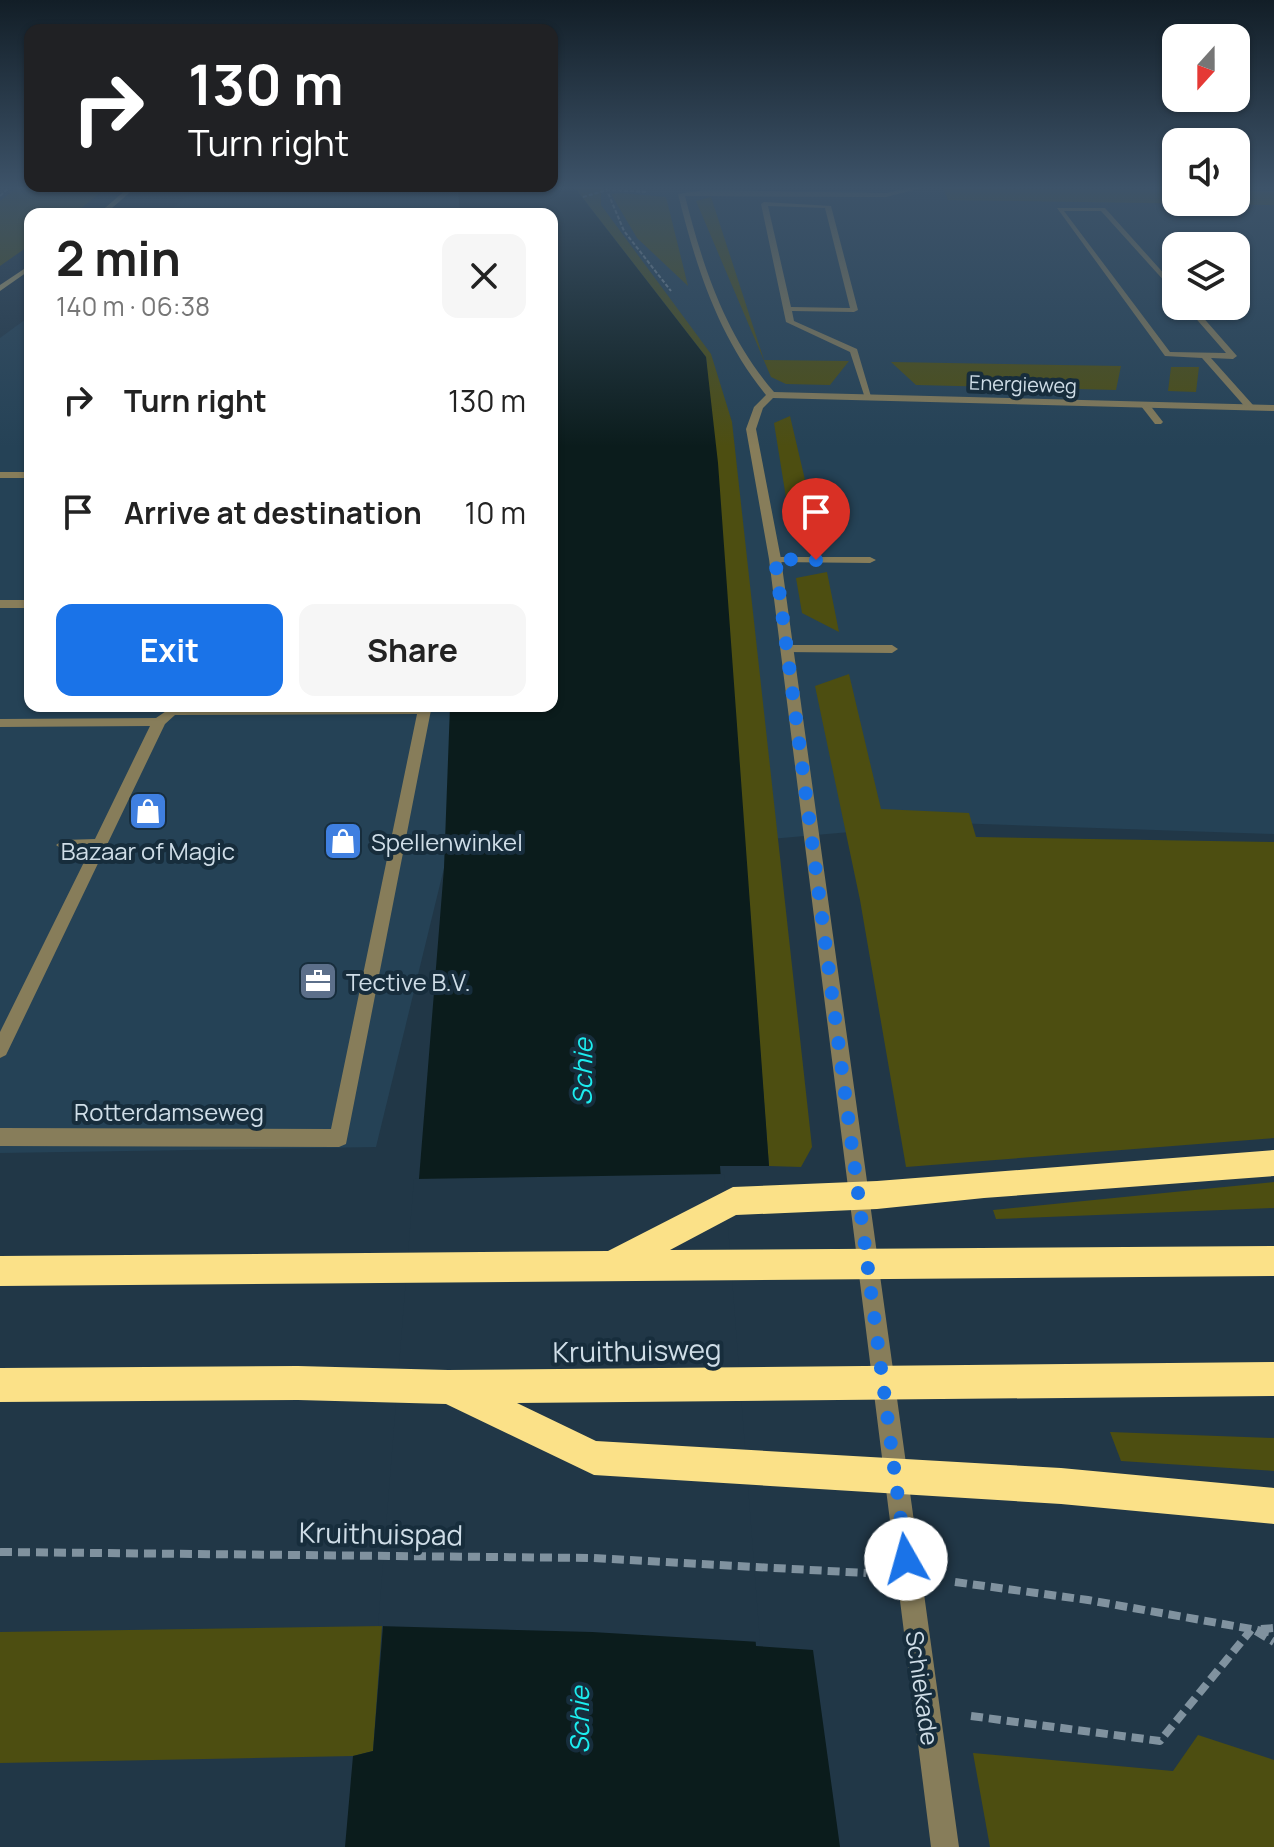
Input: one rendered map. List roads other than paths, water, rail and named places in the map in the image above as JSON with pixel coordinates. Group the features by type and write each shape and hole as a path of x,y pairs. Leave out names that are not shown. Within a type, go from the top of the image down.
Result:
{"highway":[{"path":"607,1267 733,1201 877,1195 1274,1163"},
{"path":"0,1271 1274,1261"},
{"name":"Kruithuisweg","path":"0,1385 298,1383 448,1387 1274,1379"},
{"path":"448,1387 594,1458 1061,1486 1274,1506"}],"street":[{"path":"0,289 20,274"},
{"path":"703,274 732,336 757,380 771,395"},
{"path":"779,274 790,322 854,351 869,398"},
{"path":"787,309 854,310 845,274"},
{"path":"1108,274 1168,354 1233,356 1201,320"},
{"path":"1204,355 1250,407"},
{"name":"Energieweg","path":"771,395 1274,408"},
{"name":"Schiekade","path":"771,395 759,407 751,429 775,559 945,1847"},
{"path":"1146,406 1158,422"},
{"path":"0,475 24,475"},
{"path":"775,559 870,560"},
{"path":"0,604 24,604"},
{"path":"787,649 892,649"},
{"name":"Rotterdamseweg","path":"159,722 171,712"},
{"name":"Rotterdamseweg","path":"0,1137 339,1138 424,712"},
{"path":"0,723 159,722 0,1050"},
{"path":"63,845 100,844"}],"water":[{"name":"Schie","path":"558,274 642,274 706,357 718,463 769,1166 720,1166 756,1646 813,1650 840,1847 345,1847 353,1756 373,1751 444,868 450,712 558,712"}],"place":[{"name":"Bazaar of Magic","path":"148,811"},
{"name":"Spellenwinkel","path":"343,841"},
{"name":"Tective B.V.","path":"318,981"}]}
